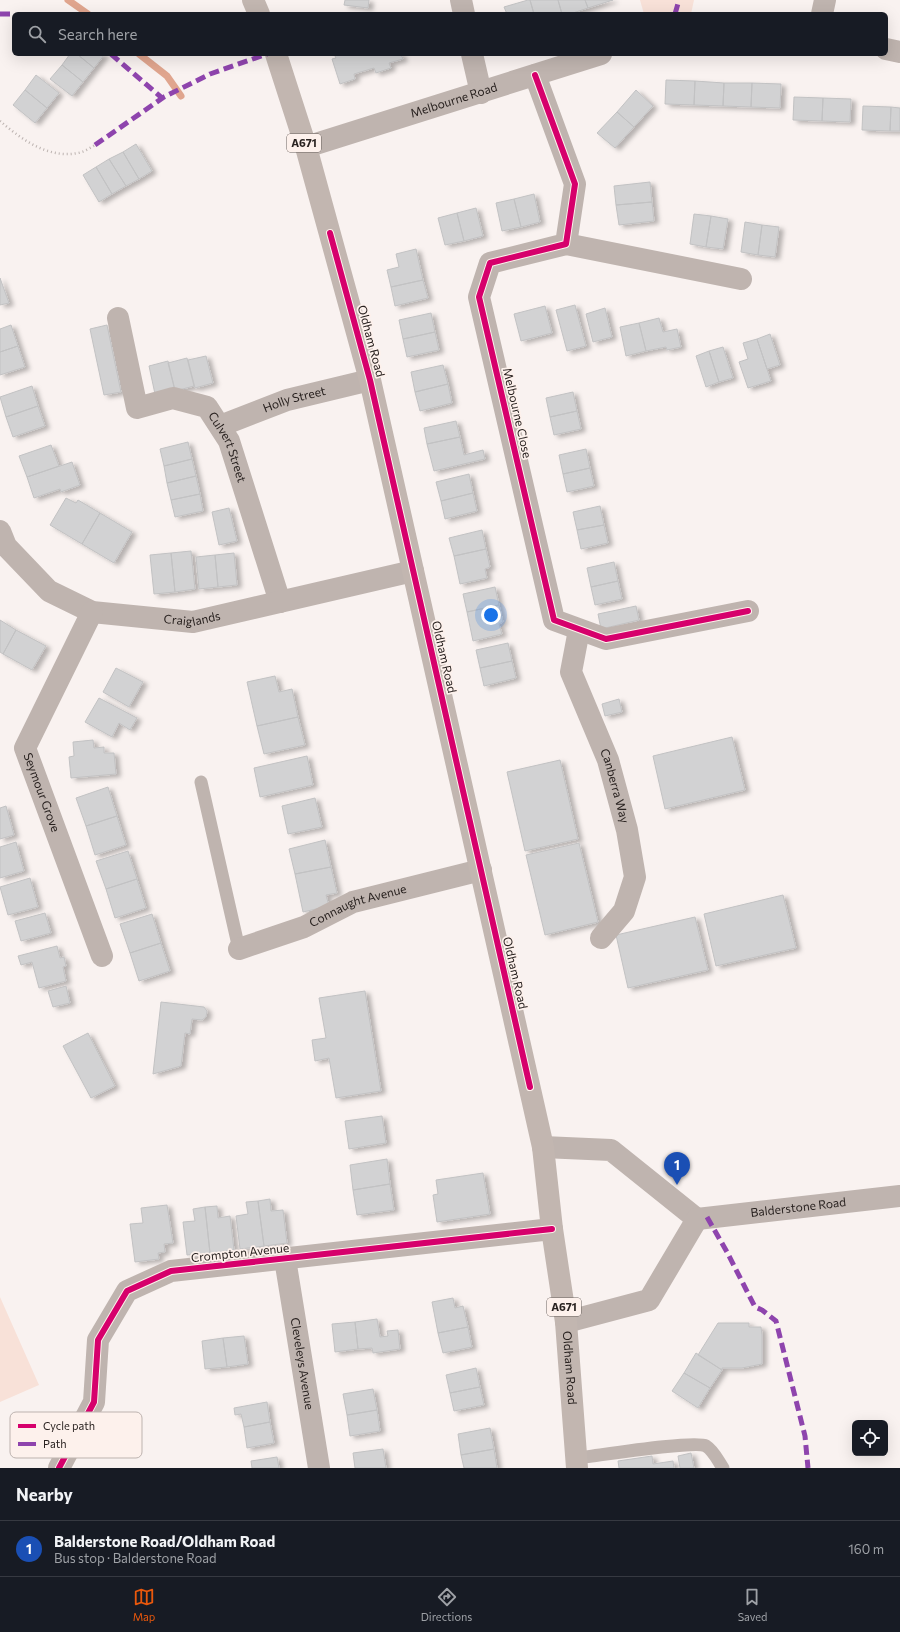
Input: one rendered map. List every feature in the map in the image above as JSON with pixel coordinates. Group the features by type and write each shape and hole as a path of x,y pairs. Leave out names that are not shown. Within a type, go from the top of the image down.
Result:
{"main road":[{"path":"253,0 258,12"},
{"name":"Oldham Road","path":"277,56 306,147 370,380 543,1146 552,1229 566,1322 577,1463"}],"street":[{"path":"461,0 464,12"},
{"path":"822,12 825,0"},
{"path":"888,49 900,52"},
{"path":"472,56 481,93"},
{"name":"Melbourne Road","path":"306,147 595,56"},
{"path":"535,75 575,184 566,244 741,279"},
{"name":"Melbourne Close","path":"566,244 490,263 479,297 554,620 606,639 748,611"},
{"name":"Culvert Street","path":"118,318 137,408 173,398 207,407 229,441 280,602"},
{"name":"Holly Street","path":"220,426 287,400 370,380"},
{"name":"Craiglands","path":"0,531 6,546 49,591 92,612 193,622 413,571"},
{"name":"Seymour Grove","path":"92,612 26,748 102,956"},
{"name":"Canberra Way","path":"579,630 571,672 608,760 628,830 635,877 624,910 600,938"},
{"name":"Connaught Avenue","path":"239,949 304,927 353,902 481,870"},
{"path":"543,1146 611,1150 697,1219 649,1300 566,1322"},
{"name":"Balderstone Road","path":"697,1219 900,1196"},
{"name":"Crompton Avenue","path":"89,1412 94,1402 98,1340 127,1291 171,1271 552,1229"},
{"name":"Cleveleys Avenue","path":"285,1259 319,1468"},
{"name":"Crompton Avenue","path":"60,1468 65,1458"}],"lane":[{"path":"201,782 239,949"},
{"path":"577,1463 640,1450 690,1445 705,1446 714,1453 723,1468"}],"path":[{"path":"0,121 17,136 38,148 56,154 79,153 95,145"}],"shaded area":[{"path":"640,0 694,0 691,12 643,12"},
{"path":"0,1297 39,1385 0,1402"}],"building":[{"path":"345,0 369,0 368,8 344,5"},
{"path":"530,0 533,12 506,12 504,7"},
{"path":"530,0 558,0 561,12 533,12"},
{"path":"558,0 585,0 588,8 576,12 561,12"},
{"path":"585,0 613,0 588,8"},
{"path":"69,56 79,56 94,68 83,82 62,65"},
{"path":"79,56 103,56 94,68"},
{"path":"335,56 402,56 403,59 389,63 391,68 376,73 374,68 354,74 355,79 340,84 332,59 336,58"},
{"path":"62,65 83,82 72,96 50,79"},
{"path":"36,75 59,93 47,108 25,90"},
{"path":"666,80 695,81 694,105 665,104"},
{"path":"695,81 724,83 723,106 694,105"},
{"path":"724,83 752,83 751,107 723,106"},
{"path":"752,83 781,84 780,108 751,107"},
{"path":"25,90 47,108 35,123 13,105"},
{"path":"636,90 653,106 634,127 617,112"},
{"path":"794,97 823,98 822,121 793,120"},
{"path":"823,98 851,99 850,122 822,121"},
{"path":"863,106 891,107 890,131 862,130"},
{"path":"891,107 900,108 900,131 890,131"},
{"path":"617,112 634,127 615,148 597,133"},
{"path":"136,144 152,171 139,179 123,152"},
{"path":"123,152 139,179 126,186 109,159"},
{"path":"109,159 126,186 112,194 96,167"},
{"path":"96,167 112,194 99,202 83,175"},
{"path":"650,182 652,202 616,205 614,186"},
{"path":"534,194 540,222 521,227 514,199"},
{"path":"514,199 521,227 502,231 496,203"},
{"path":"652,202 654,221 619,225 616,205"},
{"path":"476,208 483,236 464,241 457,213"},
{"path":"457,213 464,241 445,245 438,218"},
{"path":"694,214 711,216 706,247 690,244"},
{"path":"711,216 728,219 723,249 706,247"},
{"path":"745,222 762,225 758,255 741,252"},
{"path":"762,225 779,227 775,257 758,255"},
{"path":"416,249 423,280 391,287 387,270 399,267 396,254"},
{"path":"0,278 9,303 0,305"},
{"path":"423,280 428,298 395,306 391,287"},
{"path":"575,305 586,346 567,351 556,310"},
{"path":"545,306 552,333 521,341 514,314"},
{"path":"605,308 612,337 593,342 586,314"},
{"path":"431,313 435,332 403,339 399,320"},
{"path":"659,318 663,332 677,329 681,347 667,350 666,347 646,351 639,323"},
{"path":"639,323 646,351 626,356 620,327"},
{"path":"11,325 18,346 0,352 0,329"},
{"path":"107,325 121,392 104,395 90,329"},
{"path":"435,332 439,350 407,357 403,339"},
{"path":"770,334 780,365 767,369 757,339"},
{"path":"757,339 771,381 748,388 739,362 748,359 743,343"},
{"path":"18,346 25,367 0,375 0,352"},
{"path":"723,347 733,378 719,382 709,351"},
{"path":"709,351 719,382 706,387 696,356"},
{"path":"206,356 213,383 195,388 188,360"},
{"path":"187,358 194,386 175,391 168,363"},
{"path":"168,361 175,390 155,394 149,366"},
{"path":"443,365 448,384 415,392 411,372"},
{"path":"448,384 452,403 420,411 415,392"},
{"path":"32,386 38,406 6,417 0,397"},
{"path":"573,392 577,411 550,417 546,398"},
{"path":"38,406 45,426 13,437 6,417"},
{"path":"577,411 581,429 554,435 550,417"},
{"path":"456,421 460,437 427,444 424,428"},
{"path":"460,437 464,455 483,450 485,459 434,471 427,444"},
{"path":"188,442 192,459 164,466 160,449"},
{"path":"51,445 59,466 27,477 19,456"},
{"path":"586,449 590,468 563,474 559,455"},
{"path":"192,459 196,476 167,483 164,466"},
{"path":"72,462 80,485 61,492 60,489 34,498 27,477"},
{"path":"590,468 594,486 567,492 563,474"},
{"path":"469,474 473,493 441,501 436,482"},
{"path":"196,476 200,494 171,500 167,483"},
{"path":"473,493 477,511 445,519 441,501"},
{"path":"200,494 203,511 175,517 171,500"},
{"path":"66,498 76,503 78,500 100,513 82,544 50,525"},
{"path":"600,506 604,525 577,530 573,512"},
{"path":"229,508 237,541 219,545 212,512"},
{"path":"100,513 132,532 114,563 82,544"},
{"path":"604,525 608,543 581,549 577,530"},
{"path":"482,530 486,549 454,556 449,538"},
{"path":"486,549 490,567 485,569 487,578 460,584 454,556"},
{"path":"191,551 195,589 175,592 171,553"},
{"path":"171,553 175,592 154,594 150,555"},
{"path":"234,553 237,585 218,587 215,555"},
{"path":"215,555 218,587 199,589 196,557"},
{"path":"614,562 618,581 591,587 587,568"},
{"path":"618,581 622,599 595,605 591,587"},
{"path":"495,587 499,605 467,612 463,594"},
{"path":"499,605 503,622 499,624 502,634 473,641 467,612"},
{"path":"636,606 639,620 601,629 598,614"},
{"path":"0,620 16,630 3,654 0,652"},
{"path":"16,630 46,646 32,670 3,654"},
{"path":"508,643 512,661 480,668 476,650"},
{"path":"512,661 516,678 484,686 480,668"},
{"path":"116,668 143,682 129,707 103,692"},
{"path":"275,676 279,692 292,689 298,717 257,726 247,682"},
{"path":"99,698 137,718 130,730 119,723 112,737 85,722"},
{"path":"619,699 622,712 605,716 602,704"},
{"path":"298,717 305,745 264,754 257,726"},
{"path":"732,737 745,790 665,809 653,756"},
{"path":"93,740 94,748 104,747 104,753 114,753 116,774 71,778 69,757 74,756 73,742"},
{"path":"307,756 313,785 260,797 254,768"},
{"path":"560,760 578,839 525,851 507,772"},
{"path":"108,787 117,816 86,826 76,798"},
{"path":"315,798 322,827 288,834 282,806"},
{"path":"6,806 14,835 0,839 0,808"},
{"path":"117,816 126,845 95,855 86,826"},
{"path":"325,840 331,867 295,874 289,849"},
{"path":"16,842 24,871 0,878 0,847"},
{"path":"579,843 598,922 545,935 526,855"},
{"path":"128,851 137,879 106,889 96,861"},
{"path":"331,867 337,893 326,895 329,906 303,912 295,874"},
{"path":"30,878 38,907 8,915 0,887"},
{"path":"137,879 146,908 115,918 106,889"},
{"path":"783,895 796,948 716,966 704,914"},
{"path":"45,913 51,933 21,941 15,921"},
{"path":"152,914 161,943 130,953 120,924"},
{"path":"695,917 708,970 628,988 616,935"},
{"path":"161,943 170,971 139,981 130,953"},
{"path":"57,946 60,958 64,957 66,966 63,967 66,981 39,988 32,962 21,965 18,956"},
{"path":"66,986 70,1003 53,1007 48,991"},
{"path":"365,991 381,1091 336,1098 329,1058 315,1061 312,1040 326,1038 319,998"},
{"path":"161,1002 204,1007 207,1011 206,1017 202,1020 192,1019 190,1034 185,1033 181,1066 153,1074"},
{"path":"88,1033 115,1086 91,1098 63,1046"},
{"path":"382,1116 386,1143 349,1149 345,1121"},
{"path":"387,1159 390,1184 353,1190 350,1165"},
{"path":"483,1173 490,1214 437,1222 433,1195 438,1194 436,1180"},
{"path":"390,1184 394,1210 357,1215 353,1190"},
{"path":"270,1199 271,1211 283,1210 287,1243 264,1246 258,1201"},
{"path":"258,1201 264,1246 240,1249 236,1216 248,1214 246,1202"},
{"path":"167,1205 173,1243 164,1244 165,1252 158,1253 159,1259 135,1262 130,1224 143,1223 141,1208"},
{"path":"217,1206 218,1218 230,1216 234,1250 210,1253 205,1207"},
{"path":"205,1207 210,1253 187,1255 183,1222 195,1221 193,1209"},
{"path":"453,1298 455,1308 463,1306 468,1327 438,1333 432,1302"},
{"path":"377,1319 380,1337 388,1336 387,1331 398,1330 400,1349 373,1353 372,1348 358,1349 355,1322"},
{"path":"355,1322 358,1349 335,1352 332,1324"},
{"path":"718,1323 749,1323 749,1327 761,1327 762,1364 742,1368 722,1368 722,1370 698,1355"},
{"path":"468,1327 472,1347 443,1353 438,1333"},
{"path":"244,1336 248,1364 227,1367 223,1338"},
{"path":"223,1338 227,1367 205,1369 202,1341"},
{"path":"696,1353 722,1370 710,1388 684,1373"},
{"path":"476,1368 480,1387 450,1393 446,1375"},
{"path":"684,1373 710,1388 698,1408 672,1391"},
{"path":"480,1387 484,1405 454,1411 450,1393"},
{"path":"373,1389 377,1410 347,1415 343,1394"},
{"path":"267,1402 270,1422 244,1427 241,1414 235,1415 234,1408"},
{"path":"377,1410 380,1431 350,1436 347,1415"},
{"path":"270,1422 274,1443 247,1448 244,1427"},
{"path":"490,1428 494,1449 461,1455 458,1434"},
{"path":"383,1449 386,1468 355,1468 353,1453"},
{"path":"494,1449 497,1468 464,1468 461,1455"},
{"path":"691,1453 694,1468 680,1468 678,1456"},
{"path":"652,1456 653,1464 673,1461 674,1468 619,1468 618,1461"},
{"path":"277,1457 279,1468 252,1468 251,1461"}],"waterway":[{"path":"68,0 85,12"},
{"path":"142,56 167,76 181,96"}],"marked path":[{"path":"676,12 679,0"},
{"path":"0,14 12,14"},
{"path":"113,56 162,98"},
{"path":"95,145 164,97 210,74 261,56"},
{"path":"707,1217 755,1307 762,1310 776,1321 805,1436 808,1468"}],"cycle path":[{"path":"535,75 575,184 566,244 490,263 479,297 554,620 606,639 748,611"},
{"path":"330,233 370,380 530,1087"},
{"path":"89,1412 94,1402 98,1340 127,1291 171,1271 552,1229"},
{"path":"59,1468 64,1458"}],"place":[{"name":"Balderstone Road/Oldham Road","path":"677,1185"}]}
